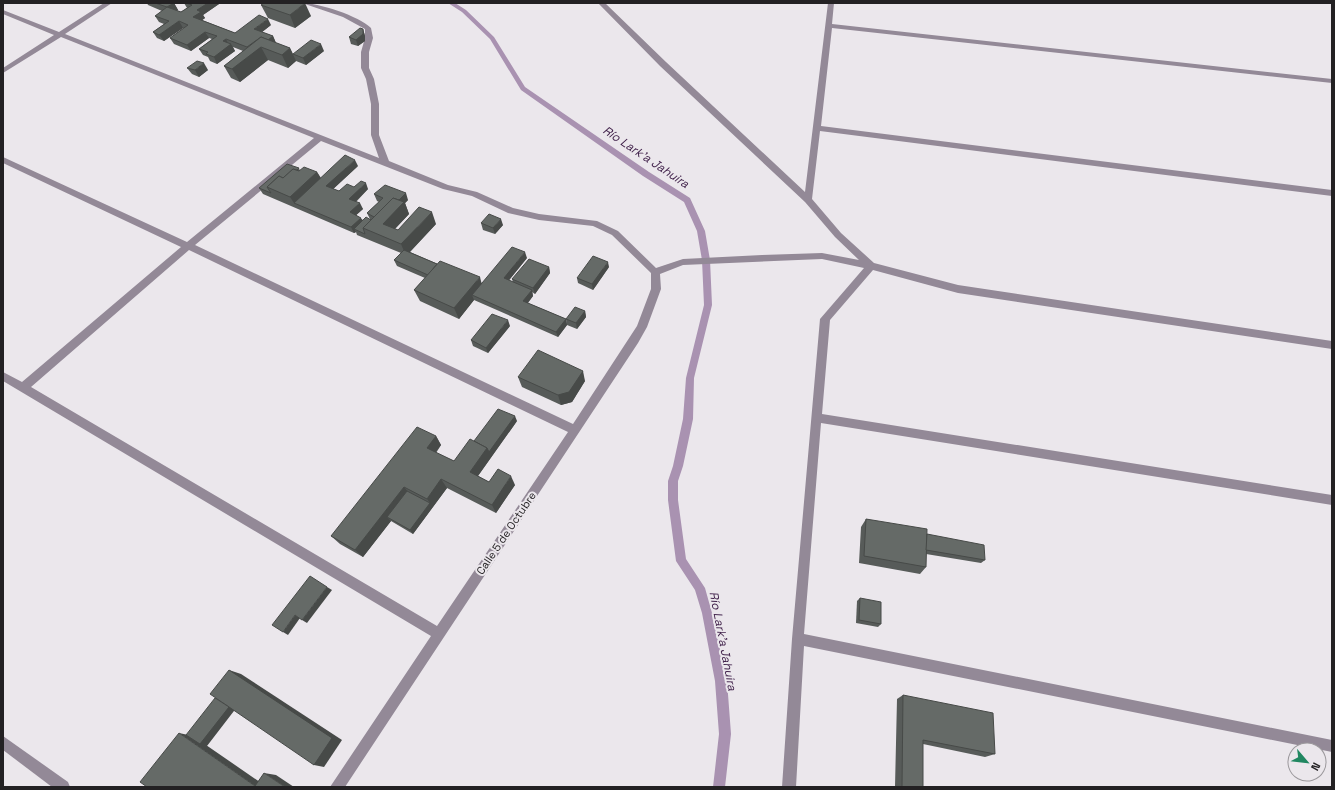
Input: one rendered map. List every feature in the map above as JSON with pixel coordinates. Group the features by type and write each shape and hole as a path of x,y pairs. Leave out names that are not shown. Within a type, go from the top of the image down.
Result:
{"street":[{"path":"3,70 109,3"},
{"path":"305,3 346,16 368,28 369,38 365,52 365,68 370,79 375,104 375,135 385,162"},
{"path":"601,3 663,64 808,200 838,235 871,266"},
{"path":"808,200 831,3"},
{"path":"3,12 446,187 474,194 511,211 539,218 594,223 614,233 655,272 683,262 822,256 871,266 958,289 1332,346"},
{"path":"828,26 1332,81"},
{"path":"817,128 1332,193"},
{"path":"23,388 188,246 320,137"},
{"path":"3,160 575,430"},
{"path":"789,787 798,638 825,319 871,266"},
{"name":"Calle 5 de Octubre","path":"337,787 624,358 642,326 656,289 655,272"},
{"path":"3,376 439,634"},
{"path":"817,418 1332,500"},
{"path":"798,638 1332,746"},
{"path":"3,742 63,787"}],"building":[{"path":"155,3 174,3 167,7"},
{"path":"186,3 208,3 197,10 201,12 193,17 235,33 259,15 268,19 254,29 273,36 268,40 261,37 247,47 226,39 223,41 231,44 214,57 206,54 208,52 199,49 217,36 205,32 187,45 170,38 188,25 179,21 159,35 153,32 169,21 155,16 167,7 181,12 192,5"},
{"path":"264,3 305,3 290,15 261,5"},
{"path":"360,28 363,29 363,34 356,40 349,37"},
{"path":"261,37 290,48 282,55 261,47 232,69 224,66"},
{"path":"311,40 321,44 303,58 293,54"},
{"path":"197,61 204,63 195,70 187,68"},
{"path":"345,155 355,160 326,186 339,191 347,184 354,187 361,181 366,183 349,199 360,203 350,212 361,218 351,227 294,203"},
{"path":"287,164 299,168 297,170 293,169 283,178 279,176 267,187 271,193 259,188"},
{"path":"304,167 317,172 290,197 267,187 279,176 283,178 293,169 299,171"},
{"path":"385,185 406,193 399,200 393,198 374,217 367,213 383,198 374,194"},
{"path":"393,198 404,202 383,224 398,230 419,207 432,212 401,244 363,228"},
{"path":"489,214 501,219 493,228 481,223"},
{"path":"366,217 371,220 363,228 365,234 354,229"},
{"path":"512,247 525,252 504,278 532,290 523,301 566,319 556,332 472,295"},
{"path":"404,250 437,264 428,275 394,260"},
{"path":"593,256 608,262 592,284 577,278"},
{"path":"529,259 549,267 533,288 512,279"},
{"path":"440,261 480,277 454,308 414,290"},
{"path":"575,307 585,311 576,323 566,319"},
{"path":"492,314 508,320 486,348 471,340"},
{"path":"538,350 583,371 569,392 558,395 518,377"},
{"path":"498,409 515,416 489,452 487,448 474,441"},
{"path":"417,427 436,436 427,448 454,461 470,439 487,448 470,472 489,482 498,469 511,476 492,505 441,479 427,499 404,487 355,550 331,536"},
{"path":"407,491 430,503 410,530 387,517"},
{"path":"866,519 927,529 926,567 864,556"},
{"path":"927,534 984,545 985,560 926,550"},
{"path":"310,576 327,587 302,620 295,615 283,632 272,625"},
{"path":"860,598 881,602 881,624 859,620"},
{"path":"229,670 332,738 314,765 210,694"},
{"path":"903,695 993,713 995,754 923,740 923,787 902,787"},
{"path":"215,698 229,707 200,744 186,735"},
{"path":"179,733 255,786 264,773 285,787 147,787 140,782"}],"waterway":[{"name":"Río Lark’a Jahuira","path":"451,3 464,11 492,38 523,88 646,174 687,200 701,231 706,260 708,305 690,378 688,419 678,466 673,481 673,500 681,561 700,588 707,613 721,681 725,734 719,787"}]}
